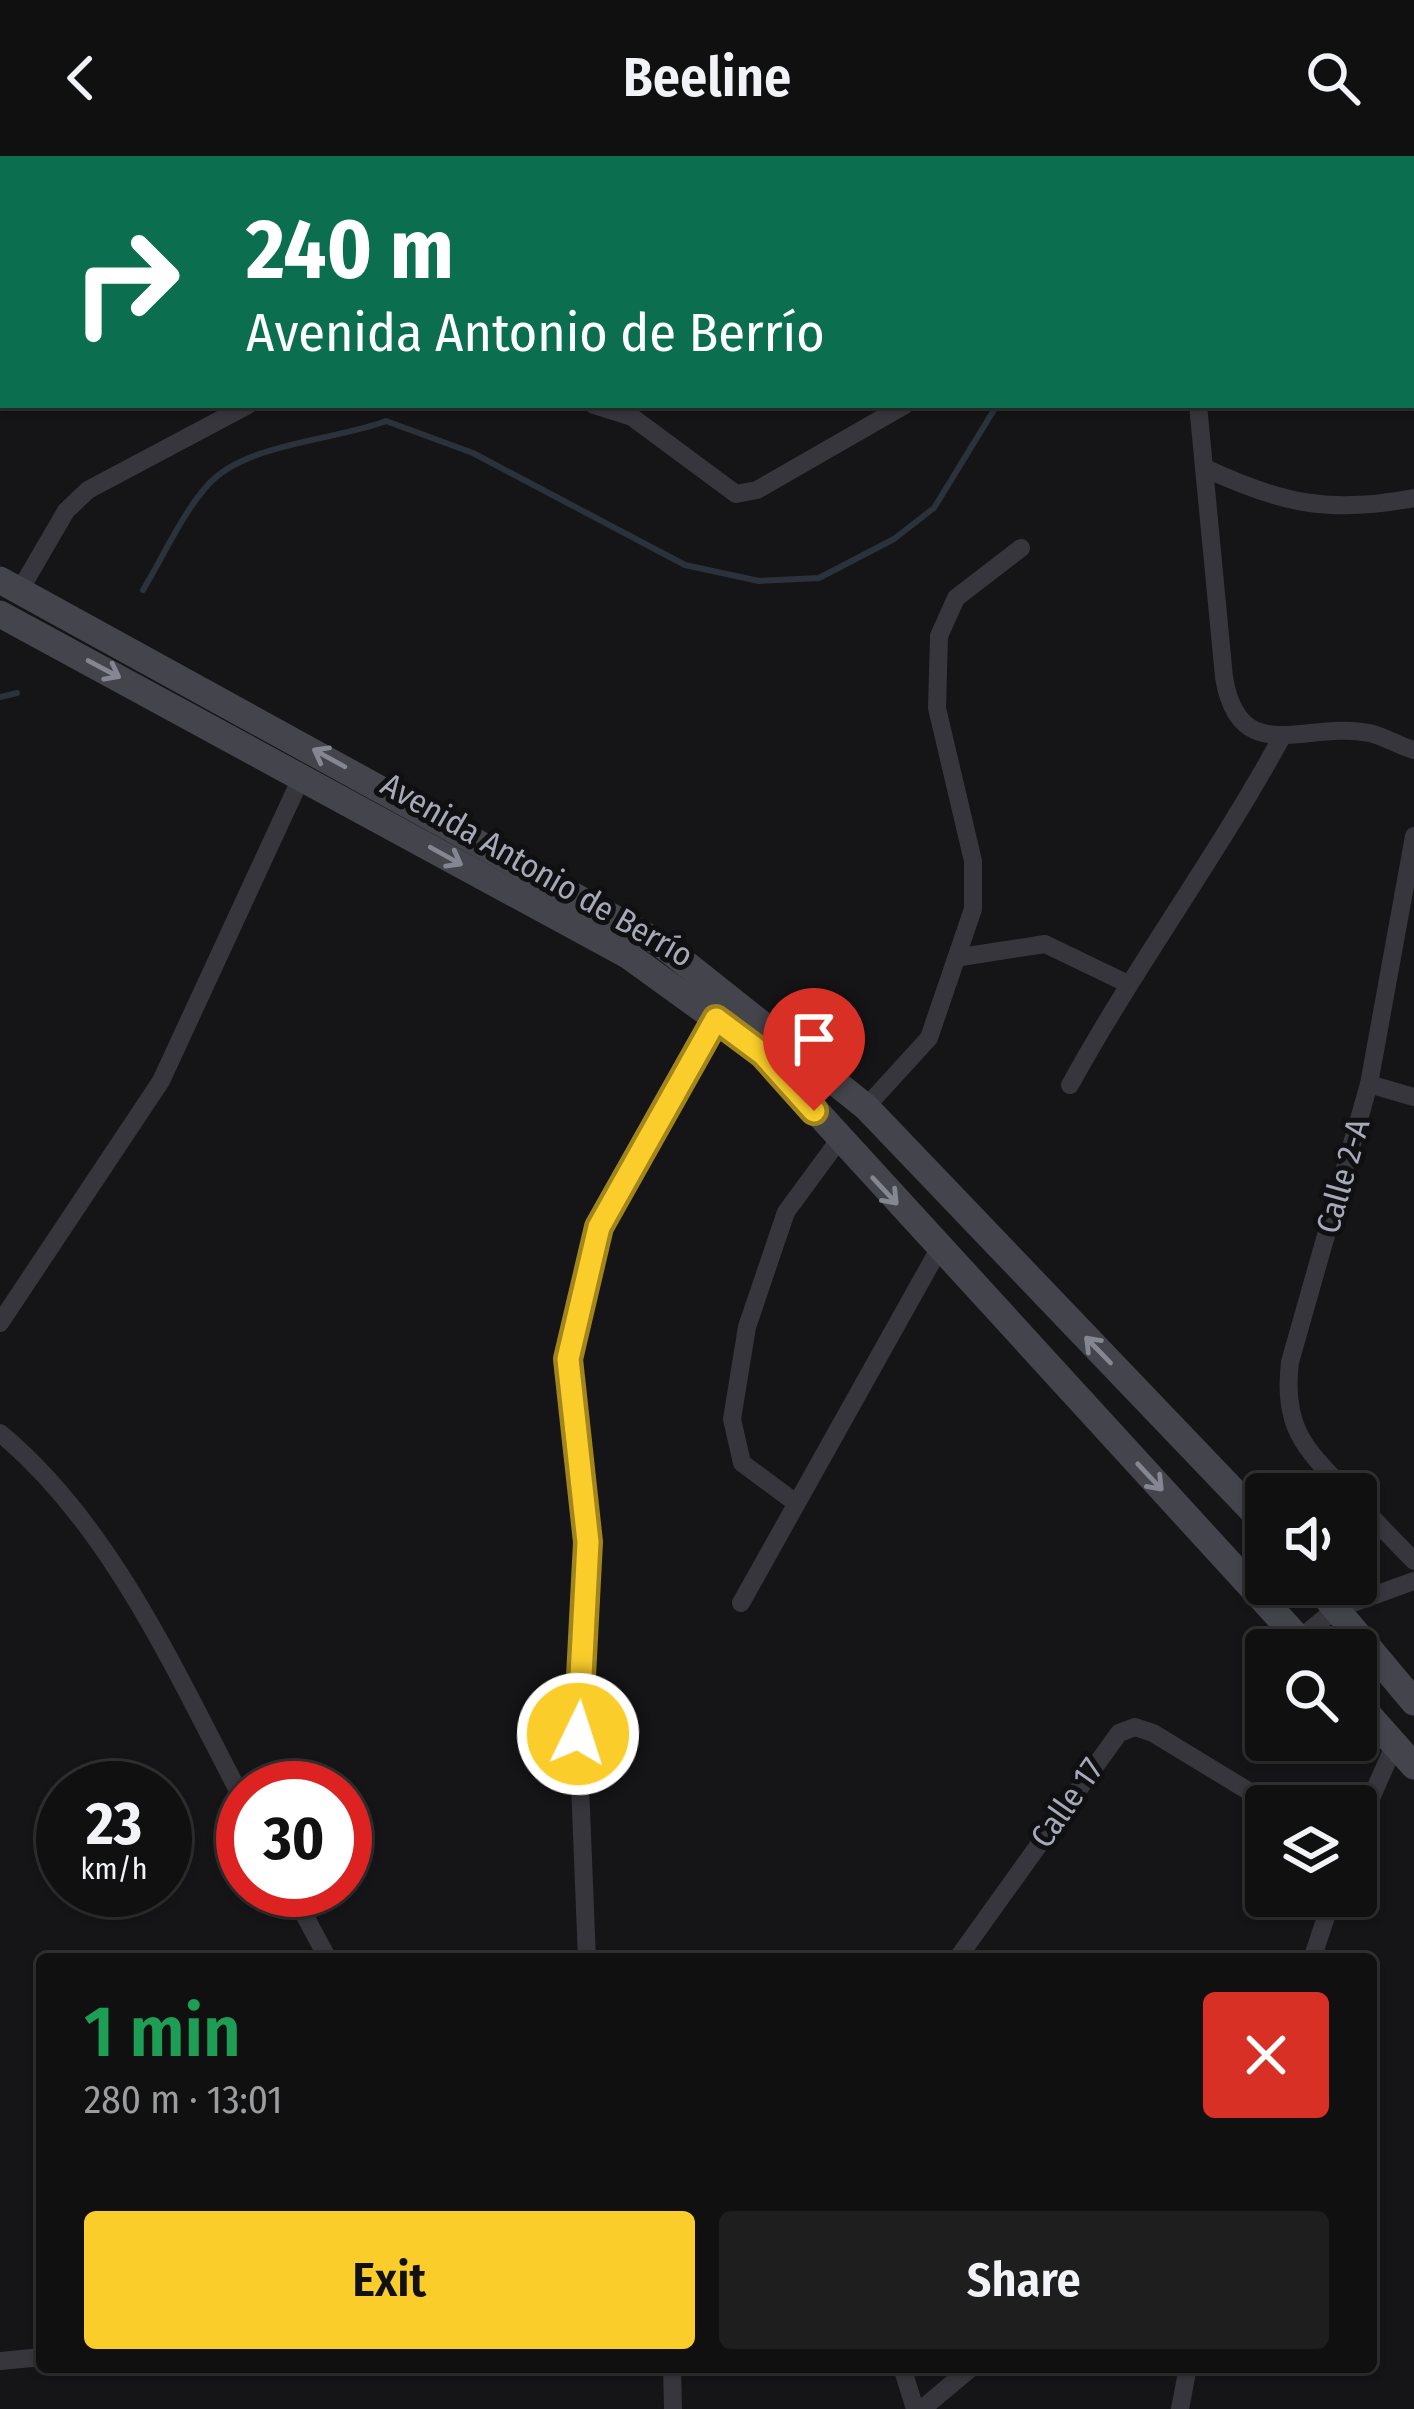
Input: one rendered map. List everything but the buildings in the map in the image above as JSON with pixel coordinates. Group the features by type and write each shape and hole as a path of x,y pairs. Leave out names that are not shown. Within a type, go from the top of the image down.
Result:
{"street":[{"path":"10,585 66,511 88,490 242,408"},
{"path":"604,408 632,417 736,494 757,490 876,412"},
{"path":"1198,408 1228,704 1239,723 1256,732 1283,735 1369,733 1414,750"},
{"path":"1205,468 1271,498 1329,508 1414,498"},
{"path":"866,1107 929,1038 962,957 973,910 973,861 937,708 936,651 956,598 1021,548"},
{"name":"Avenida Antonio de Berrío","path":"10,585 661,944 866,1107 1245,1504"},
{"name":"Avenida Antonio de Berrío","path":"0,614 628,956 763,1054 1290,1629"},
{"path":"1070,1085 1126,983 1228,836 1283,735"},
{"path":"0,1323 161,1081 302,776"},
{"name":"Calle 2-A","path":"1328,1473 1306,1450 1286,1398 1290,1362 1369,1084 1414,836"},
{"path":"962,957 1045,944 1126,983"},
{"path":"587,1953 578,1734 588,1542 568,1359 599,1227 716,1019"},
{"path":"1369,1084 1414,1097"},
{"path":"796,1503 742,1463 733,1419 747,1328 786,1212 839,1140"},
{"path":"741,1603 939,1249"},
{"path":"0,1433 33,1460 138,1602 222,1761"},
{"path":"1377,1524 1414,1562"},
{"path":"1318,1629 1336,1609 1414,1581"},
{"path":"1333,1605 1411,1688"},
{"path":"1377,1724 1414,1766"},
{"name":"Calle 17","path":"961,1953 1119,1733 1135,1727 1153,1733 1245,1789"},
{"path":"1377,1785 1395,1744"},
{"path":"305,1917 325,1953"},
{"path":"1314,1953 1326,1917"},
{"path":"0,2361 36,2358"},
{"path":"673,2373 673,2409"},
{"path":"904,2373 918,2409 964,2373"},
{"path":"1180,2409 1187,2373"}],"waterway":[{"path":"143,590 188,511 222,472 265,452 386,421 473,453 685,565 759,581 819,578 894,539 934,508 995,408"},
{"path":"0,697 17,693"}],"route":[{"path":"578,1734 589,1593 588,1542 568,1359 599,1227 716,1019 763,1054 814,1111"}]}
